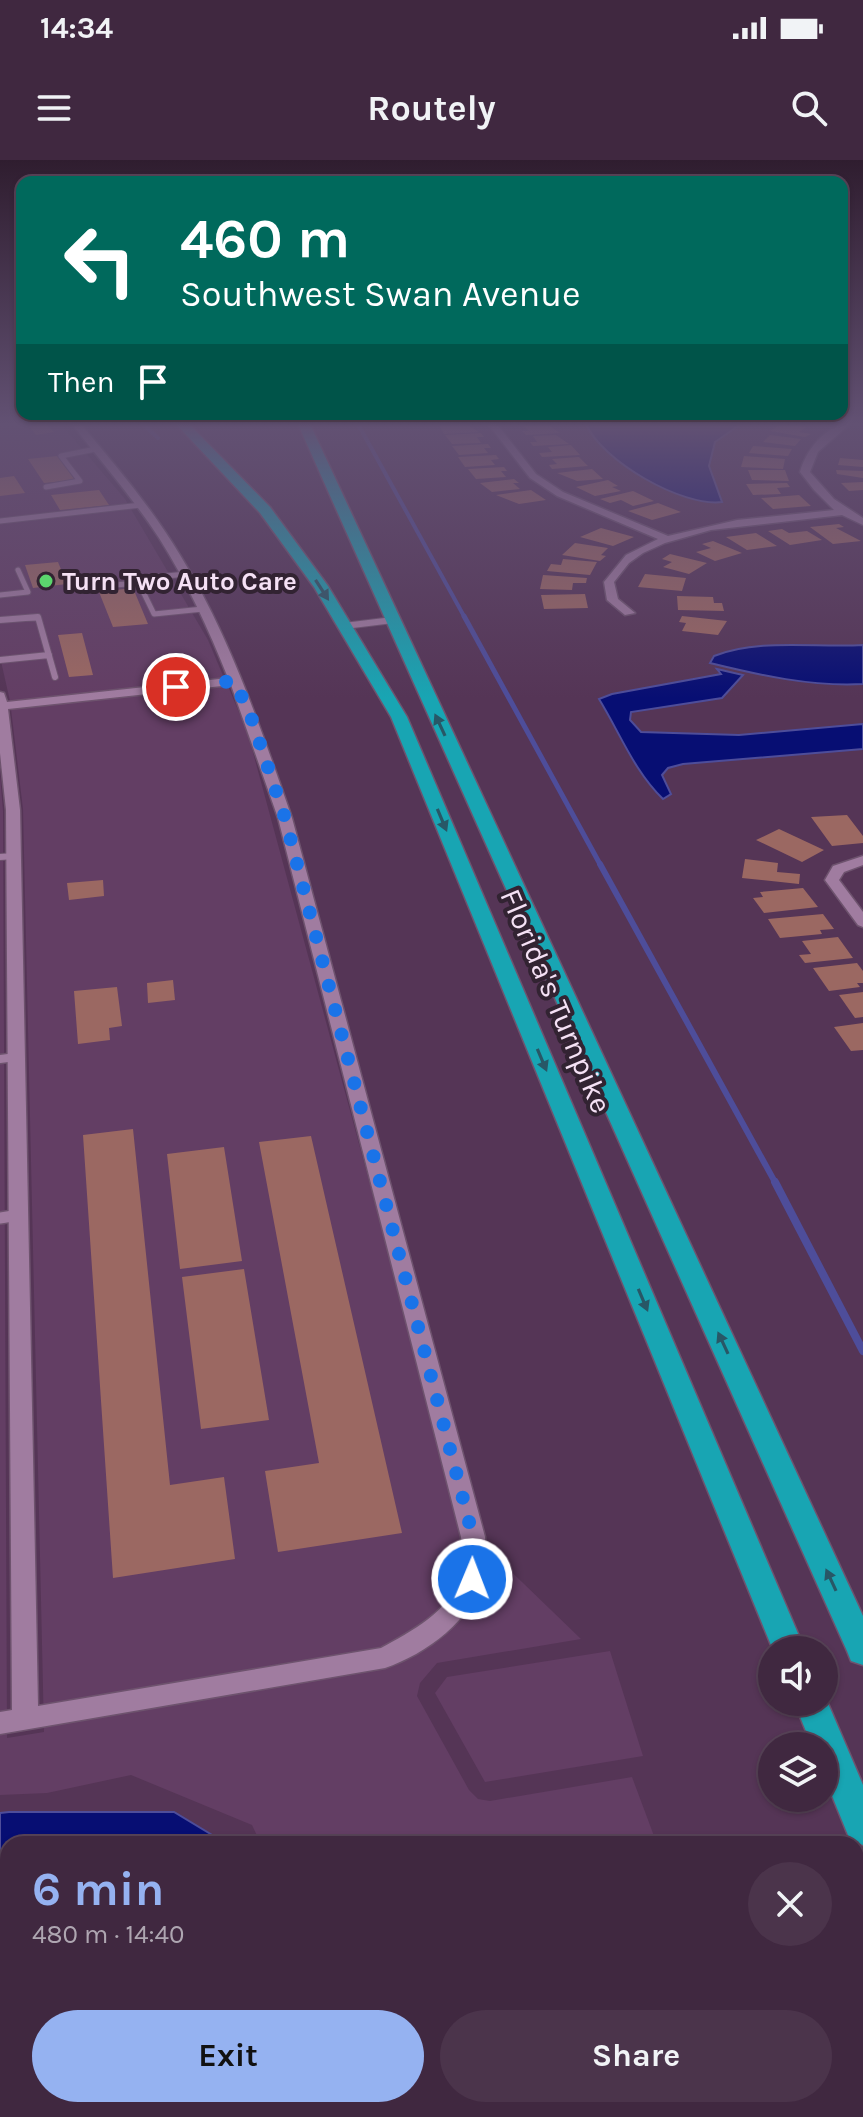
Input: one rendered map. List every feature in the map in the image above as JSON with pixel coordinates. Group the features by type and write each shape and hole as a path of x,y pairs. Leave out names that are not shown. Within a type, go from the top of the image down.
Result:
{"highway":[{"name":"Florida's Turnpike","path":"269,515 321,586 399,717 783,1636"},
{"name":"Florida's Turnpike","path":"345,515 863,1651"},
{"path":"817,1716 863,1828"}],"street":[{"path":"0,1723 385,1658 428,1634 455,1607 472,1579 473,1537 285,818 250,714 203,609 186,574 148,515"},
{"path":"611,515 667,539"},
{"path":"629,613 613,600 609,582 621,564 638,551 701,530 815,515"},
{"path":"25,1718 9,1217 7,857 13,810 1,702 234,681"},
{"path":"863,860 838,869 832,880 863,922"}],"lane":[{"path":"0,521 50,515"},
{"path":"0,595 28,592 18,570"},
{"path":"186,574 137,579 154,614 203,609"},
{"path":"103,586 139,583"},
{"path":"0,620 38,617 55,677"},
{"path":"344,626 393,620"},
{"path":"0,660 49,655"}],"shaded area":[{"path":"0,515 135,515 208,640 224,678 10,701 0,657"},
{"path":"863,645 863,684 805,682 710,663 714,656 749,647"},
{"path":"717,669 743,675 722,698 631,712 630,720 641,732 739,735 863,724 863,749 683,764 668,768 662,775 671,794 663,799 636,764 599,699 721,674"},
{"path":"228,686 248,734 462,1524 581,1639 437,1663 420,1683 417,1696 469,1790 478,1799 490,1801 632,1777 654,1836 257,1836 252,1825 131,1775 47,1793 0,1795 0,775 3,811 7,1738 44,1732 23,809 11,709"},
{"path":"610,1651 643,1756 485,1782 435,1693 447,1677"},
{"path":"174,1812 214,1836 0,1836 0,1813"}],"building":[{"path":"640,515 669,515 652,520"},
{"path":"839,524 844,527 836,528 861,541 833,544 810,527"},
{"path":"601,528 634,537 613,546 580,537"},
{"path":"782,529 789,533 807,531 822,540 790,545 768,531"},
{"path":"756,533 777,546 747,550 726,537"},
{"path":"713,541 742,553 715,561 696,552 711,548 702,544"},
{"path":"575,543 608,548 601,555 606,556 600,561 562,555"},
{"path":"670,554 707,563 689,574 663,567 672,562 662,559"},
{"path":"563,559 597,562 590,575 547,571 551,564 561,565"},
{"path":"58,562 67,584 33,588 25,565"},
{"path":"645,574 686,578 682,591 638,587"},
{"path":"543,575 587,578 586,583 573,583 572,590 540,589"},
{"path":"133,588 148,624 113,627 99,592"},
{"path":"585,594 588,608 544,609 541,595"},
{"path":"677,596 713,597 714,603 722,603 724,611 678,610"},
{"path":"682,616 727,621 718,635 682,631 686,623 679,622"},
{"path":"82,633 93,675 69,677 58,635"},
{"path":"847,815 863,836 863,843 832,846 811,817"},
{"path":"779,829 824,850 802,862 756,840"},
{"path":"745,859 778,863 777,872 800,874 799,884 742,878"},
{"path":"103,880 104,896 69,900 67,883"},
{"path":"803,888 818,907 764,913 753,898 763,897 760,892"},
{"path":"823,914 834,929 820,930 822,934 780,938 768,919"},
{"path":"838,937 853,958 805,963 799,955 811,954 802,941"},
{"path":"857,963 863,971 863,983 857,983 860,987 829,991 813,968"},
{"path":"173,980 175,1000 148,1003 147,983"},
{"path":"117,987 122,1026 109,1028 110,1040 78,1044 74,991"},
{"path":"863,992 863,1017 855,1018 839,995"},
{"path":"863,1023 863,1050 851,1051 834,1027"},
{"path":"133,1129 170,1485 224,1477 235,1559 113,1578 83,1135"},
{"path":"311,1136 402,1533 278,1552 265,1471 319,1463 259,1142"},
{"path":"224,1147 242,1261 180,1269 167,1154"},
{"path":"244,1269 269,1420 201,1429 182,1277"}],"waterway":[{"path":"408,515 465,618"},
{"path":"464,616 601,866"},
{"path":"600,864 776,1184"},
{"path":"775,1182 863,1351"}],"place":[{"name":"Turn Two Auto Care","path":"46,581"}],"route":[{"path":"176,687 234,681 250,714 285,818 473,1537 472,1579"}]}
